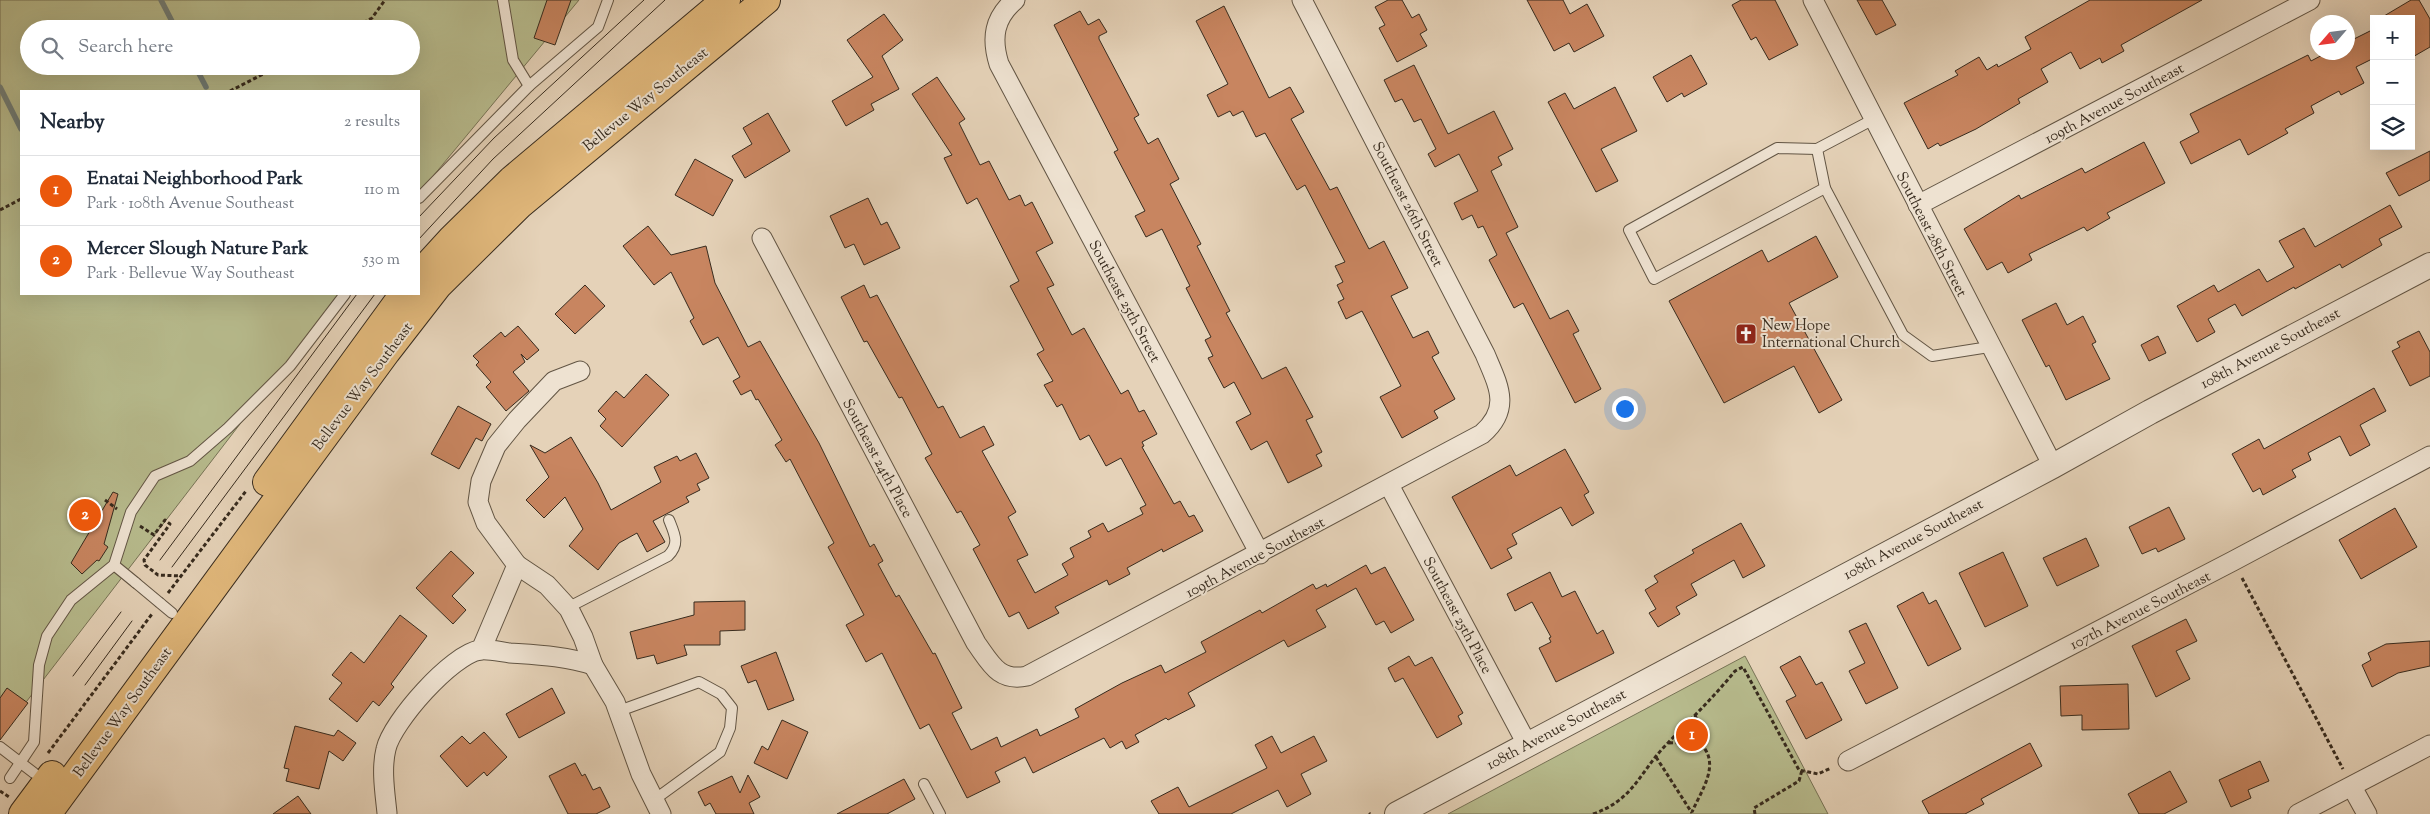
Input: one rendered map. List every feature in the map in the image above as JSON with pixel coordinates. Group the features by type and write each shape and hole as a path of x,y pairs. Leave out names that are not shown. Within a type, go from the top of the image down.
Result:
{"main road":[{"name":"Bellevue Way Southeast","path":"420,274 452,239 519,174 726,0"},
{"name":"Bellevue Way Southeast","path":"47,814 386,352 438,286 519,205 766,0"},
{"name":"Bellevue Way Southeast","path":"23,814 166,608 403,295"}],"street":[{"name":"Southeast 25th Street","path":"1015,0 998,19 994,47 999,64 1260,554"},
{"name":"Southeast 26th Street","path":"1302,0 1485,354 1497,382 1501,401 1499,413"},
{"name":"Southeast 28th Street","path":"1813,0 1990,347 2053,466"},
{"name":"109th Avenue Southeast","path":"1918,205 2310,0"},
{"name":"Southeast 24th Place","path":"762,238 976,643 1000,674"},
{"name":"108th Avenue Southeast","path":"1397,814 2053,466 2158,407 2429,268"},
{"path":"580,371 554,381 517,420 496,446 481,481 478,502 486,523 517,565 547,585 567,608 583,637 592,665 618,712 641,774 658,807"},
{"name":"109th Avenue Southeast","path":"1000,674 1010,678 1027,676 1260,554 1482,434 1492,425 1499,413"},
{"name":"107th Avenue Southeast","path":"1848,761 2233,561 2430,456"},
{"name":"Southeast 25th Place","path":"1389,485 1527,744"},
{"path":"480,650 517,565"},
{"path":"387,814 384,784 385,750 393,730 405,712 451,666 466,655 480,650 569,658 592,665"},
{"path":"2298,814 2352,788 2430,745"},
{"path":"2352,788 2367,814"}],"lane":[{"path":"503,0 513,60 529,86"},
{"path":"420,197 529,86 598,27 608,0"},
{"path":"1825,188 1654,279 1630,230 1777,148 1817,149 1874,119"},
{"path":"1817,149 1825,188 1903,335 1932,356 1990,347"},
{"path":"10,778 34,742 39,665 47,636 71,600 114,565 131,512 155,476 190,461 228,428 290,366 344,295"},
{"path":"567,608 668,556 674,550 676,540 669,520"},
{"path":"114,565 166,608"},
{"path":"618,712 698,682 721,694 732,708 730,728 720,752 658,807"},
{"path":"0,747 34,772"},
{"path":"924,784 940,814"}],"path":[{"path":"368,20 372,18 385,0"},
{"path":"232,90 261,75"},
{"path":"0,210 20,200"},
{"path":"105,500 154,535 165,520 170,524 144,560 145,565 158,575 182,576"},
{"path":"2233,561 2352,788"},
{"path":"34,772 145,622"},
{"path":"1593,814 1603,810 1629,792 1656,757 1735,671 1743,667 1798,770 1818,774 1848,761"},
{"path":"1692,813 1711,769 1709,755 1699,742 1700,728 1695,715"},
{"path":"1669,743 1699,742"},
{"path":"1656,757 1692,813"},
{"path":"1755,814 1754,808 1799,781 1802,770"}],"green space":[{"path":"0,0 579,0 420,192 420,90 20,90 20,295 339,295 0,736"},
{"path":"1745,656 1828,814 1448,814"}],"building":[{"path":"547,0 571,0 555,45 534,38"},
{"path":"1388,0 1402,0 1412,18 1419,14 1427,30 1420,34 1427,46 1397,62 1379,28 1385,25 1375,7"},
{"path":"1527,0 1563,0 1570,14 1587,4 1604,36 1574,52 1569,43 1554,51"},
{"path":"1741,0 1775,0 1798,45 1769,60 1756,37 1751,40 1732,5"},
{"path":"1857,0 1882,0 1896,25 1876,35"},
{"path":"2090,0 2202,0 2121,45 2124,51 2102,63 2100,58 2080,69 2071,52 2041,69 2048,82 2018,99 2020,103 1976,129 1940,146 1938,143 1928,149 1904,103 1958,75 1955,71 1979,57 1987,70 1997,64 1998,67 2031,49 2025,37"},
{"path":"2411,0 2419,0 2430,19 2430,47 2415,56 2415,15 2386,15"},
{"path":"1224,6 1269,98 1290,87 1304,112 1291,119 1330,190 1337,187 1369,249 1384,241 1408,288 1391,296 1413,338 1428,331 1439,353 1432,357 1455,399 1434,411 1438,418 1402,438 1380,397 1401,386 1362,311 1346,319 1338,302 1344,299 1337,285 1343,282 1335,266 1345,262 1305,185 1297,190 1265,133 1256,137 1243,111 1233,116 1230,111 1218,117 1207,95 1228,84 1196,21"},
{"path":"1080,11 1088,25 1099,19 1107,32 1099,36 1099,39 1139,115 1134,118 1148,144 1158,138 1179,179 1170,184 1201,244 1197,246 1230,311 1226,313 1262,379 1286,367 1313,417 1306,420 1322,452 1316,455 1322,466 1288,483 1267,441 1251,450 1236,422 1251,414 1234,382 1224,388 1208,358 1213,356 1205,340 1211,337 1186,288 1190,286 1162,229 1146,237 1135,216 1145,211 1114,152 1118,150 1054,25"},
{"path":"884,14 903,40 882,56 899,89 871,104 874,110 846,126 832,101 873,77 847,40"},
{"path":"2370,31 2370,60 2356,67 2364,83 2341,95 2339,91 2311,106 2314,113 2285,129 2288,133 2248,155 2240,139 2191,164 2180,142 2199,132 2190,114 2308,55 2311,61 2355,60 2355,38"},
{"path":"1691,55 1707,84 1684,97 1682,93 1667,102 1653,77"},
{"path":"1414,65 1448,134 1494,111 1513,149 1498,157 1502,165 1491,171 1518,227 1506,233 1550,319 1568,310 1579,331 1573,334 1601,389 1575,403 1523,303 1514,308 1489,260 1497,255 1483,226 1478,228 1472,215 1462,220 1454,203 1478,191 1459,154 1435,167 1428,154 1436,149 1421,119 1414,122 1402,99 1395,102 1384,80"},
{"path":"937,77 965,119 959,123 980,165 989,161 1009,200 1020,195 1025,206 1032,202 1053,243 1036,252 1054,285 1047,288 1072,335 1084,328 1121,394 1128,390 1139,412 1144,410 1157,434 1142,442 1144,446 1142,447 1174,504 1180,501 1189,517 1194,515 1203,531 1163,552 1162,549 1127,568 1130,574 1109,585 1107,580 1055,607 1059,613 1028,629 1019,612 1009,617 973,549 980,545 961,511 957,513 925,458 932,454 902,397 899,398 867,341 864,342 841,297 864,285 870,298 877,295 938,408 943,406 960,438 984,426 994,445 982,451 1016,512 1008,517 1028,555 1017,560 1035,593 1068,575 1062,564 1074,557 1070,548 1091,537 1088,531 1103,523 1108,532 1143,514 1140,508 1146,505 1121,458 1106,466 1089,435 1080,440 1062,404 1057,407 1044,385 1053,381 1037,354 1044,350 1010,286 1019,281 977,198 967,204 944,158 952,155 912,94"},
{"path":"1615,87 1637,131 1601,149 1618,181 1596,192 1548,102 1565,93 1574,109"},
{"path":"768,113 790,151 745,178 732,156 752,144 743,128"},
{"path":"2144,142 2165,183 2107,213 2110,218 2087,231 2084,227 2029,254 2032,260 2008,273 2002,262 1987,270 1964,229 2019,195 2021,199 2082,168 2085,173"},
{"path":"2430,151 2430,180 2399,196 2386,173"},
{"path":"695,159 733,180 713,216 675,195"},
{"path":"868,198 881,225 887,222 900,248 864,265 854,244 845,248 830,216"},
{"path":"2390,205 2402,227 2379,239 2382,245 2342,268 2340,264 2242,316 2235,304 2208,319 2215,332 2197,342 2177,306 2214,285 2218,292 2259,269 2267,282 2294,267 2279,241 2304,228 2315,247"},
{"path":"648,226 671,255 706,246 715,283 748,347 760,341 819,443 870,547 874,544 883,561 878,564 896,597 899,595 933,654 935,653 962,708 952,713 971,750 997,737 1001,747 1037,729 1040,736 1079,717 1075,709 1122,683 1161,665 1165,673 1206,652 1201,642 1260,610 1262,613 1313,584 1316,589 1326,584 1327,587 1366,565 1371,574 1385,567 1414,620 1391,633 1384,621 1376,625 1356,588 1316,610 1326,627 1288,647 1284,640 1188,693 1195,706 1168,720 1166,718 1135,735 1139,742 1126,749 1122,741 1110,748 1104,738 1033,773 1025,757 995,772 1000,782 967,798 929,724 920,729 882,653 866,662 846,625 864,615 828,547 834,543 790,459 786,462 775,445 782,440 758,399 756,400 751,390 741,395 733,381 740,377 718,337 703,345 690,321 694,318 671,272 654,285 623,246"},
{"name":"New Hope International Church","path":"1816,236 1838,277 1789,303 1842,400 1819,413 1794,366 1724,403 1669,301 1762,250 1768,262"},
{"path":"585,285 605,306 575,334 555,314"},
{"path":"2056,303 2067,325 2083,316 2096,342 2092,344 2110,379 2066,400 2049,365 2046,367 2022,320"},
{"path":"518,326 539,350 527,360 521,354 525,362 513,372 529,391 506,411 486,387 491,382 476,365 479,362 473,356 501,332 505,337"},
{"path":"2419,331 2430,352 2430,376 2410,386 2392,351 2400,347 2397,342"},
{"path":"2158,336 2166,353 2149,361 2141,345"},
{"path":"646,374 669,395 622,447 600,426 606,419 598,411 616,391 624,398"},
{"path":"2374,388 2386,411 2360,425 2370,445 2350,456 2340,436 2308,453 2311,460 2292,470 2296,477 2263,495 2260,488 2253,492 2232,454 2259,439 2264,449"},
{"path":"458,406 491,424 482,441 476,438 459,469 431,454"},
{"path":"571,437 598,483 611,510 661,482 654,467 677,456 680,461 696,453 709,478 697,484 700,490 686,497 689,502 653,521 665,542 647,552 637,533 619,543 598,570 569,546 583,529 565,497 544,518 526,500 549,477 530,445 545,453"},
{"path":"1565,449 1589,492 1584,495 1594,513 1572,526 1561,507 1512,534 1517,544 1507,549 1512,558 1491,569 1452,497 1510,465 1516,476"},
{"path":"113,492 118,494 104,544 108,547 99,561 97,560 82,574 71,563"},
{"path":"2169,507 2185,539 2158,552 2156,548 2142,554 2129,527"},
{"path":"2395,508 2417,547 2361,579 2339,540"},
{"path":"1741,523 1765,566 1743,578 1734,560 1691,584 1697,595 1676,607 1680,614 1658,627 1649,613 1656,609 1645,590 1658,582 1654,576 1694,553 1692,550"},
{"path":"2086,538 2099,566 2057,586 2043,558"},
{"path":"451,551 474,573 452,596 466,610 453,624 416,588"},
{"path":"2003,552 2028,606 1985,627 1959,573"},
{"path":"1550,572 1562,597 1575,591 1597,634 1603,630 1614,653 1556,682 1539,648 1551,642 1549,638 1551,637 1532,602 1515,611 1507,594"},
{"path":"1923,592 1929,604 1936,600 1961,649 1928,666 1897,606"},
{"path":"745,601 745,630 720,631 720,645 684,645 687,655 657,664 654,655 637,659 630,632 694,615 694,602"},
{"path":"400,615 427,636 391,684 394,687 379,706 373,701 357,722 329,699 342,683 332,675 351,652 364,663"},
{"path":"2186,619 2197,641 2176,651 2190,679 2156,697 2132,646"},
{"path":"1866,623 1898,688 1866,704 1849,671 1865,663 1849,631"},
{"path":"2430,641 2430,666 2398,673 2372,687 2362,665 2371,660 2368,653 2386,644"},
{"path":"776,652 794,700 768,710 756,680 748,683 741,666"},
{"path":"1409,656 1415,666 1432,657 1463,713 1458,716 1462,724 1437,738 1403,678 1395,682 1388,668"},
{"path":"1800,656 1816,685 1822,682 1842,720 1806,739 1786,701 1796,696 1780,667"},
{"path":"2128,684 2129,729 2082,730 2082,715 2061,716 2060,686"},
{"path":"7,688 28,703 0,740 0,698"},
{"path":"552,688 565,713 519,738 506,714"},
{"path":"782,720 808,732 787,779 754,763 762,746 768,750"},
{"path":"295,726 334,736 338,730 356,743 343,761 329,751 319,789 286,781 289,769 284,768"},
{"path":"484,732 507,757 487,776 484,772 467,787 440,756 462,736 470,744"},
{"path":"1272,736 1281,753 1314,736 1327,761 1301,774 1311,794 1287,807 1278,790 1231,814 1159,814 1151,801 1178,787 1189,807 1267,768 1255,745"},
{"path":"2030,743 2042,766 1981,799 1984,804 1965,814 1929,814 1922,801"},
{"path":"2260,761 2269,781 2248,790 2251,798 2231,807 2219,780"},
{"path":"575,763 582,776 585,774 593,790 600,787 610,807 596,814 568,814 549,776"},
{"path":"2170,771 2187,802 2164,814 2139,814 2128,794"},
{"path":"748,775 760,797 749,803 754,814 716,814 710,803 705,806 698,792 732,776 740,793"},
{"path":"904,779 915,799 887,814 837,814"},
{"path":"298,796 311,814 273,814"}],"waterway":[{"path":"161,0 171,20"},
{"path":"200,75 206,87"},
{"path":"0,87 20,127"}],"tram line":[{"path":"420,216 494,138 644,0"},
{"path":"420,238 493,159 665,0"},
{"path":"160,560 356,295"},
{"path":"172,567 374,295"},
{"path":"73,676 121,612"},
{"path":"85,685 132,621"}],"place":[{"name":"New Hope International Church","path":"1746,334"},
{"name":"Mercer Slough Nature Park","path":"85,515"},
{"name":"Enatai Neighborhood Park","path":"1692,735"}]}
